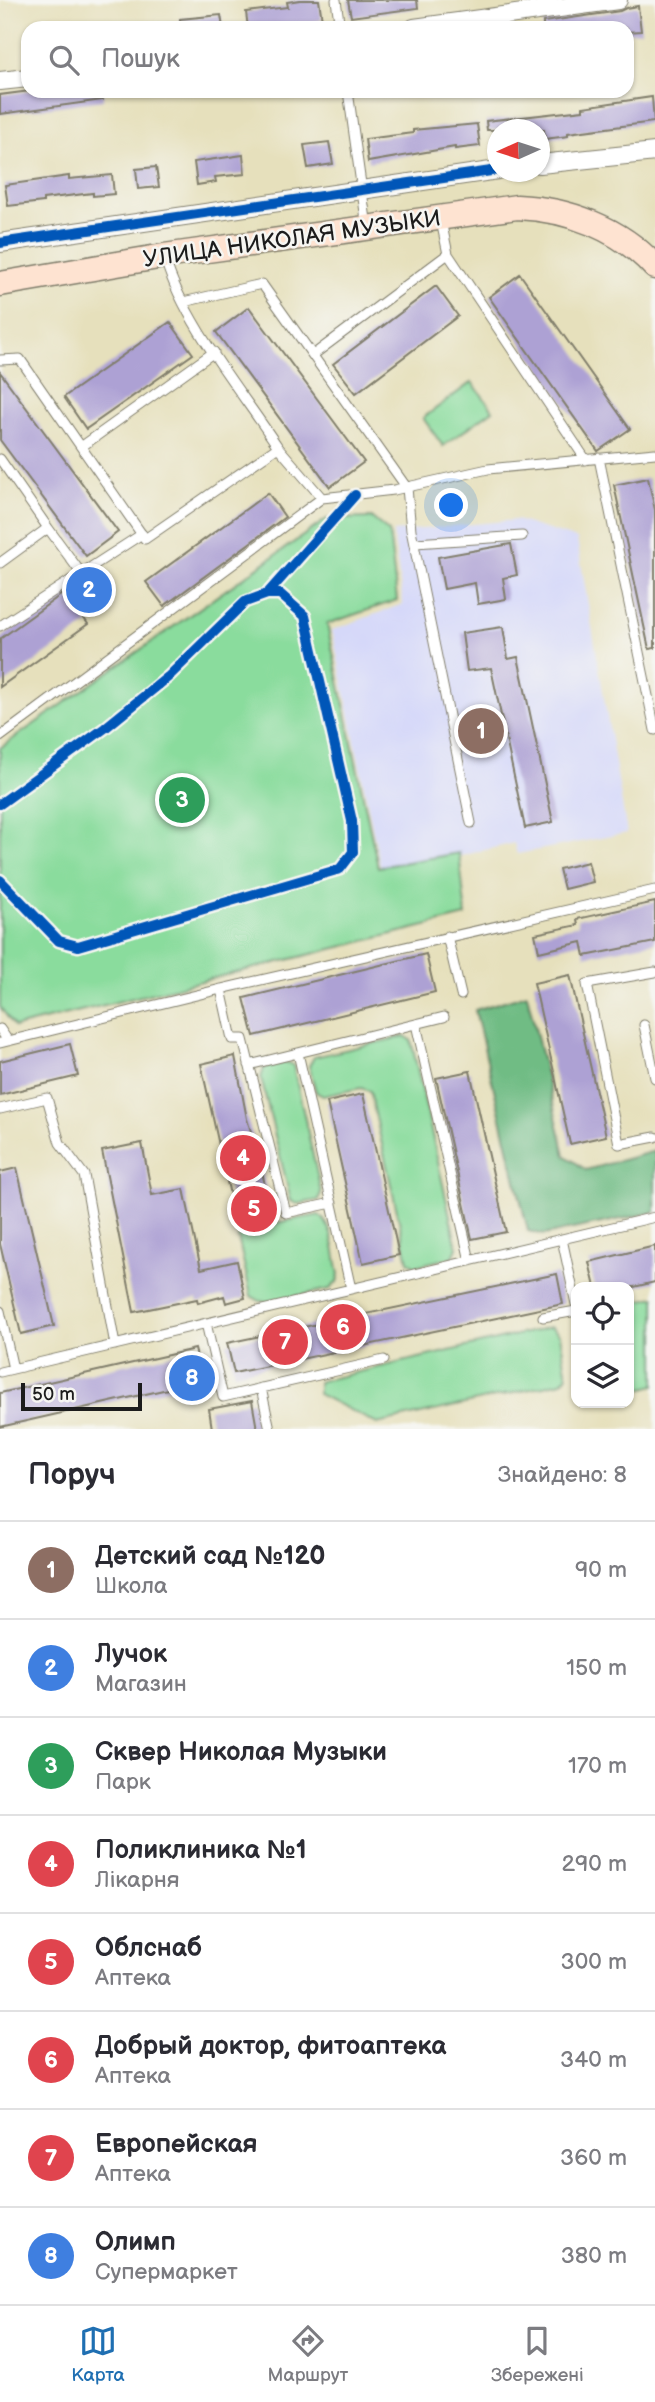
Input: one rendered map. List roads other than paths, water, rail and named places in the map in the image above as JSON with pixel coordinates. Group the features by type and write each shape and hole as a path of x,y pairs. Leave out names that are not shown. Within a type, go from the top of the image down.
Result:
{"main road":[{"name":"УЛИЦА НИКОЛАЯ МУЗЫКИ","path":"0,284 164,256 517,207 554,211 583,220 628,242 655,267"}],"street":[{"path":"465,21 618,0"},
{"path":"0,81 21,79"},
{"path":"550,163 655,152"},
{"path":"0,243 487,171"}],"lane":[{"path":"336,0 339,21"},
{"path":"349,98 367,229"},
{"path":"440,217 448,254 586,460"},
{"path":"313,355 448,254"},
{"path":"164,256 183,302 214,352 278,447 322,498"},
{"path":"183,302 262,284 407,488 415,543 471,823"},
{"path":"81,447 214,352"},
{"path":"0,360 20,359 145,539 278,447"},
{"path":"0,737 322,498 407,488 488,469 655,453"},
{"path":"599,458 655,730"},
{"path":"0,459 81,573"},
{"path":"0,563 48,528"},
{"path":"0,626 142,534"},
{"path":"415,543 522,536"},
{"path":"0,1029 4,1042 447,936 655,890"},
{"path":"447,936 461,995"},
{"path":"655,972 587,984 619,1144 655,1137"},
{"path":"221,989 232,1039 243,1039 286,1213 332,1203"},
{"path":"250,1065 444,1017"},
{"path":"416,1024 470,1261"},
{"path":"644,1025 655,1078"},
{"path":"298,1053 351,1289"},
{"path":"0,1109 47,1098 60,1143 84,1175 114,1345"},
{"path":"0,1372 655,1217"},
{"path":"562,1239 571,1282"},
{"path":"0,1311 13,1369"},
{"path":"543,1317 571,1312"},
{"path":"206,1323 223,1397 384,1360"},
{"path":"261,1388 270,1429"}],"place":[{"name":"Лучок","path":"89,590"},
{"name":"Детский сад №120","path":"481,731"},
{"name":"Сквер Николая Музыки","path":"182,800"},
{"name":"Поликлиника №1","path":"243,1158"},
{"name":"Облснаб","path":"254,1209"},
{"name":"Добрый доктор, фитоаптека","path":"343,1327"},
{"name":"Европейская","path":"285,1342"},
{"name":"Олимп","path":"192,1378"}]}
